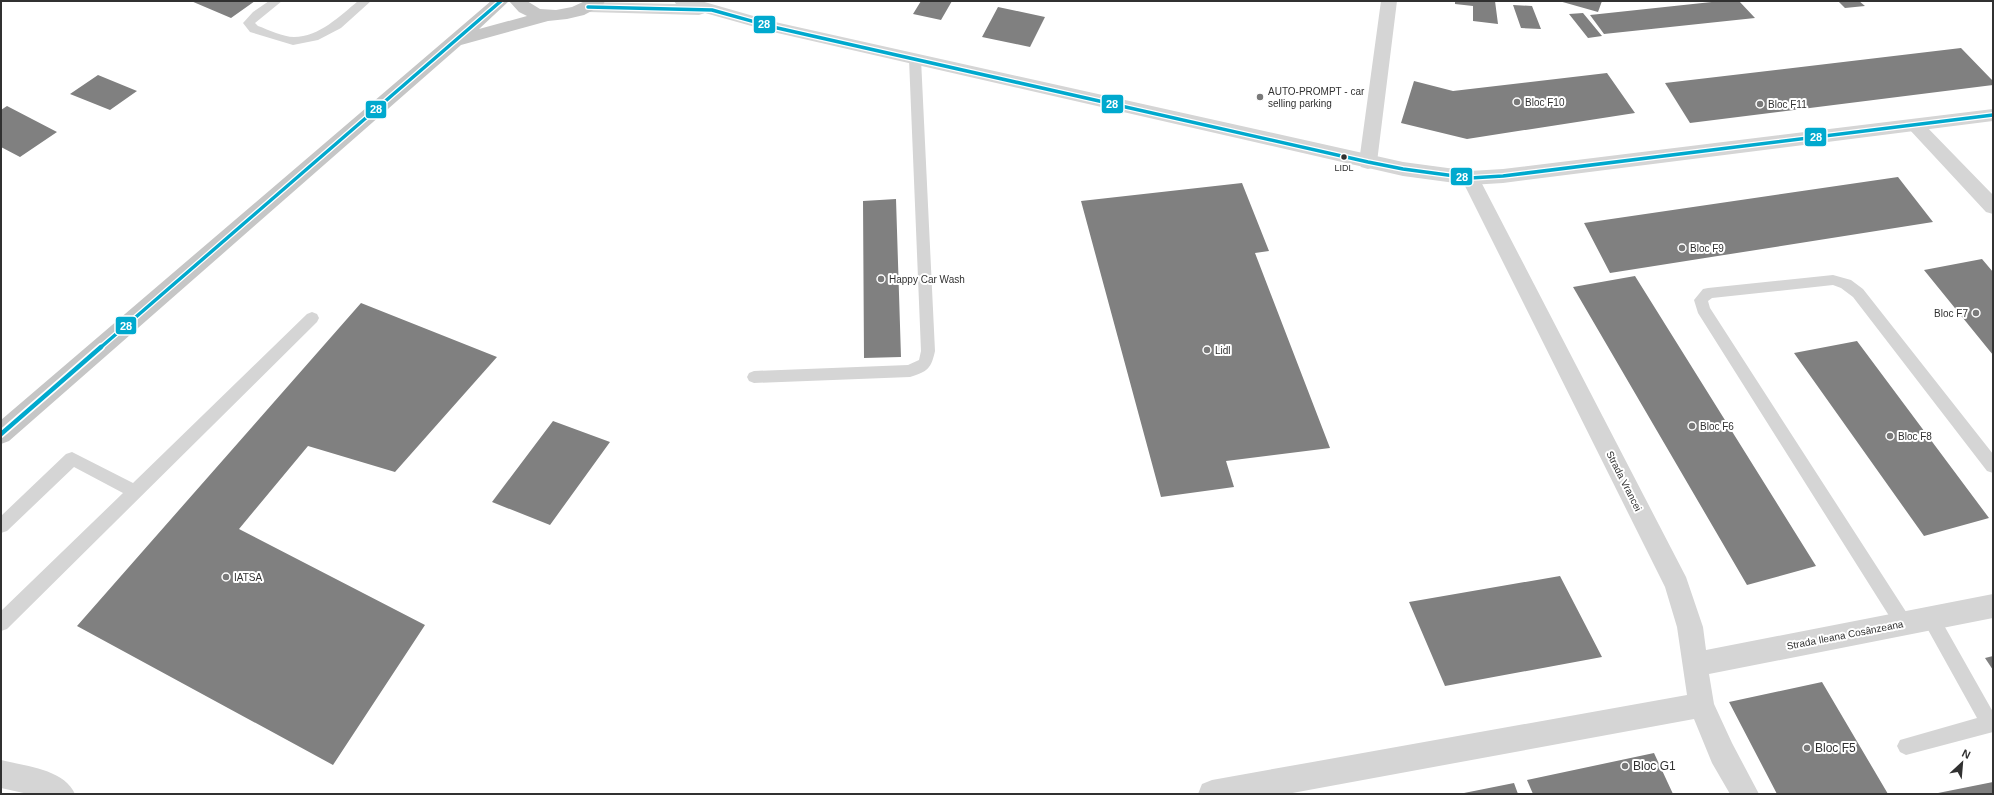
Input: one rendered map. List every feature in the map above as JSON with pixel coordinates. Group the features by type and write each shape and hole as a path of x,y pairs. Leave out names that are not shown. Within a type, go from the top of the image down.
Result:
{"highway":[{"path":"1,434 500,1"},
{"path":"517,1 529,11 549,15"},
{"path":"454,42 549,15 569,13 592,4"}],"street":[{"path":"682,1 773,27 1403,170 1470,178 1503,176 1993,115"},
{"path":"1368,162 1389,1"},
{"path":"592,4 712,10"},
{"path":"1915,125 1993,206"},
{"name":"Strada Vrancei","path":"1470,178 1677,585 1690,627 1701,705 1722,753 1745,794"},
{"name":"Strada Ileana Cosânzeana","path":"1696,664 1993,606"},
{"path":"1212,794 1701,705"},
{"path":"1,774 44,784 61,794"}],"lane":[{"path":"276,1 249,23 254,29 293,41 314,37 337,25 365,1"},
{"path":"754,376 910,372 924,364 928,350 915,59"},
{"path":"1904,624 1703,309 1701,300 1708,293 1833,280 1846,284 1858,293 1993,466"},
{"path":"1,623 312,318"},
{"path":"1,526 72,459 135,492"},
{"path":"1906,746 1990,724 1931,619"}],"building":[{"path":"191,1 255,1 231,18"},
{"path":"921,1 952,1 941,20 913,14"},
{"path":"1455,1 1495,1 1498,24 1473,21 1473,6 1455,4"},
{"path":"1559,1 1602,1 1598,12"},
{"path":"1721,1 1739,1 1755,18 1604,34 1590,15"},
{"path":"1838,1 1859,1 1865,6 1845,8"},
{"path":"1513,5 1532,6 1541,29 1521,28"},
{"path":"998,7 1045,17 1030,47 982,37"},
{"path":"1583,13 1602,36 1588,38 1569,14"},
{"name":"Bloc F11","path":"1961,48 1993,81 1993,85 1690,123 1665,83"},
{"name":"Bloc F10","path":"1607,73 1635,113 1467,139 1401,123 1414,81 1453,91"},
{"path":"98,75 137,91 110,110 70,94"},
{"path":"7,106 57,132 20,157 1,147 1,110"},
{"name":"Bloc F9","path":"1898,177 1933,222 1610,273 1584,223"},
{"name":"Lidl","path":"1242,183 1269,251 1255,253 1330,448 1226,461 1234,487 1161,497 1081,201"},
{"name":"Happy Car Wash","path":"896,199 901,357 864,358 863,201"},
{"name":"Bloc F7","path":"1982,259 1993,272 1993,355 1924,270"},
{"name":"Bloc F6","path":"1635,276 1816,566 1747,585 1573,287"},
{"name":"IATSA","path":"361,303 497,357 395,472 308,446 239,529 425,625 333,765 77,626"},
{"name":"Bloc F8","path":"1857,341 1989,518 1924,536 1794,353"},
{"path":"553,421 610,442 550,525 492,502"},
{"path":"1560,576 1602,657 1445,686 1409,602"},
{"path":"1993,656 1993,670 1985,658"},
{"name":"Bloc F5","path":"1822,682 1888,794 1777,794 1729,702"},
{"name":"Bloc G1","path":"1654,753 1673,794 1533,794 1527,780"},
{"path":"1993,782 1993,794 1938,794 1938,793"},
{"path":"1514,783 1518,794 1464,794 1464,793"}],"transit line":[{"name":"28","path":"1,434 501,1"},
{"name":"28","path":"588,7 712,10 773,27 1368,162 1403,169 1470,178 1503,176 1993,115"}],"place":[{"name":"AUTO-PROMPT - car selling parking","path":"1260,97"},
{"name":"Bloc F10","path":"1517,102"},
{"name":"Bloc F11","path":"1760,104"},
{"name":"LIDL","path":"1344,157"},
{"name":"Bloc F9","path":"1682,248"},
{"name":"Happy Car Wash","path":"881,279"},
{"name":"Bloc F7","path":"1976,313"},
{"name":"Lidl","path":"1207,350"},
{"name":"Bloc F6","path":"1692,426"},
{"name":"Bloc F8","path":"1890,436"},
{"name":"IATSA","path":"226,577"},
{"name":"Bloc F5","path":"1807,748"},
{"name":"Bloc G1","path":"1625,766"}]}
